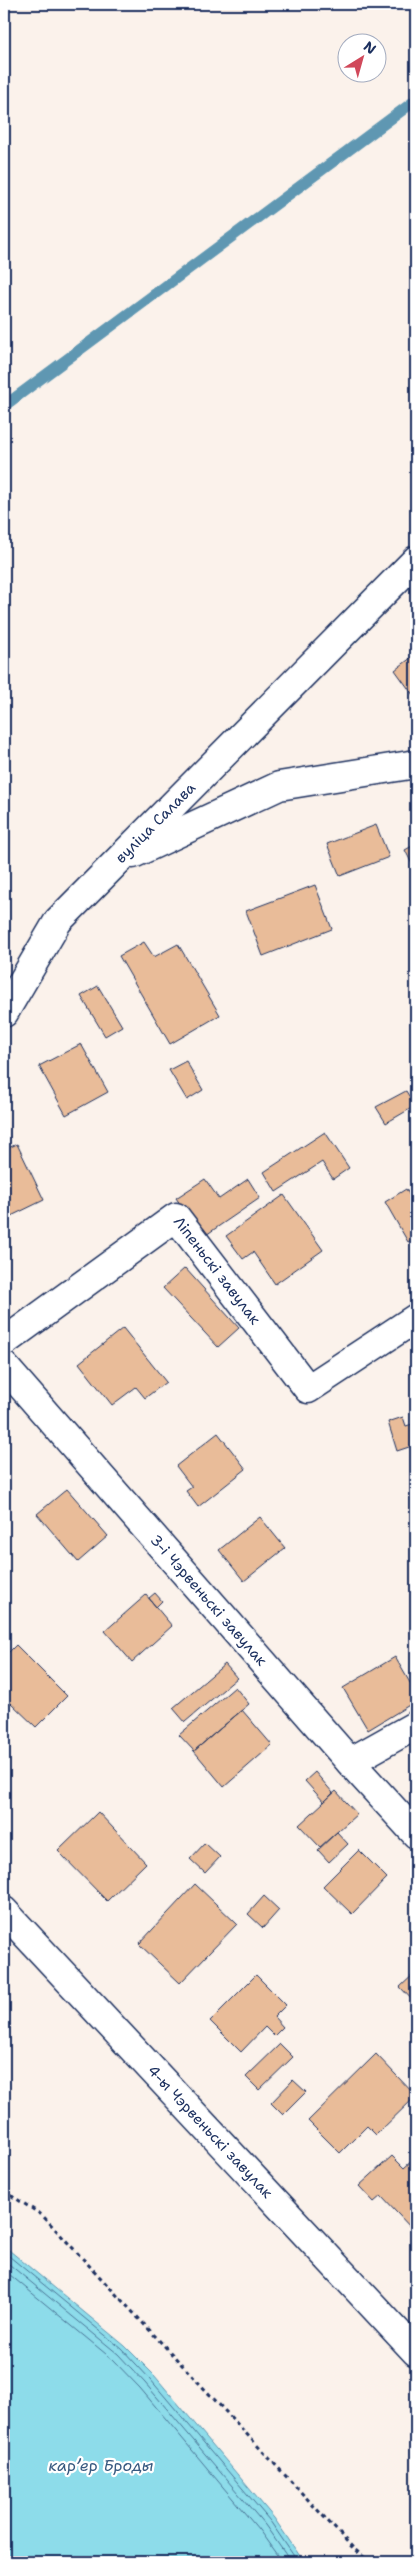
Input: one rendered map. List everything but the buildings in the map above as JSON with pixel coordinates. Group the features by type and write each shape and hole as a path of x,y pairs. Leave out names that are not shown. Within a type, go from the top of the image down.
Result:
{"street":[{"name":"вуліца Салава","path":"118,860 416,560"},
{"name":"вуліца Салава","path":"118,860 279,786 416,764"},
{"path":"4,1013 58,921 118,860"},
{"name":"Ліпеньскі завулак","path":"4,1342 176,1217 308,1389 416,1318"},
{"name":"3-і Чэрвеньскі завулак","path":"4,1366 350,1762 416,1834"},
{"path":"350,1762 416,1725"},
{"name":"4-ы Чэрвеньскі завулак","path":"4,1912 416,2352"}],"path":[{"path":"4,2191 42,2215 354,2549 370,2562"}],"water":[{"name":"карʼер Броды","path":"4,2246 125,2346 154,2375 274,2518 304,2562 4,2562"}],"waterway":[{"path":"4,406 416,100"}]}
